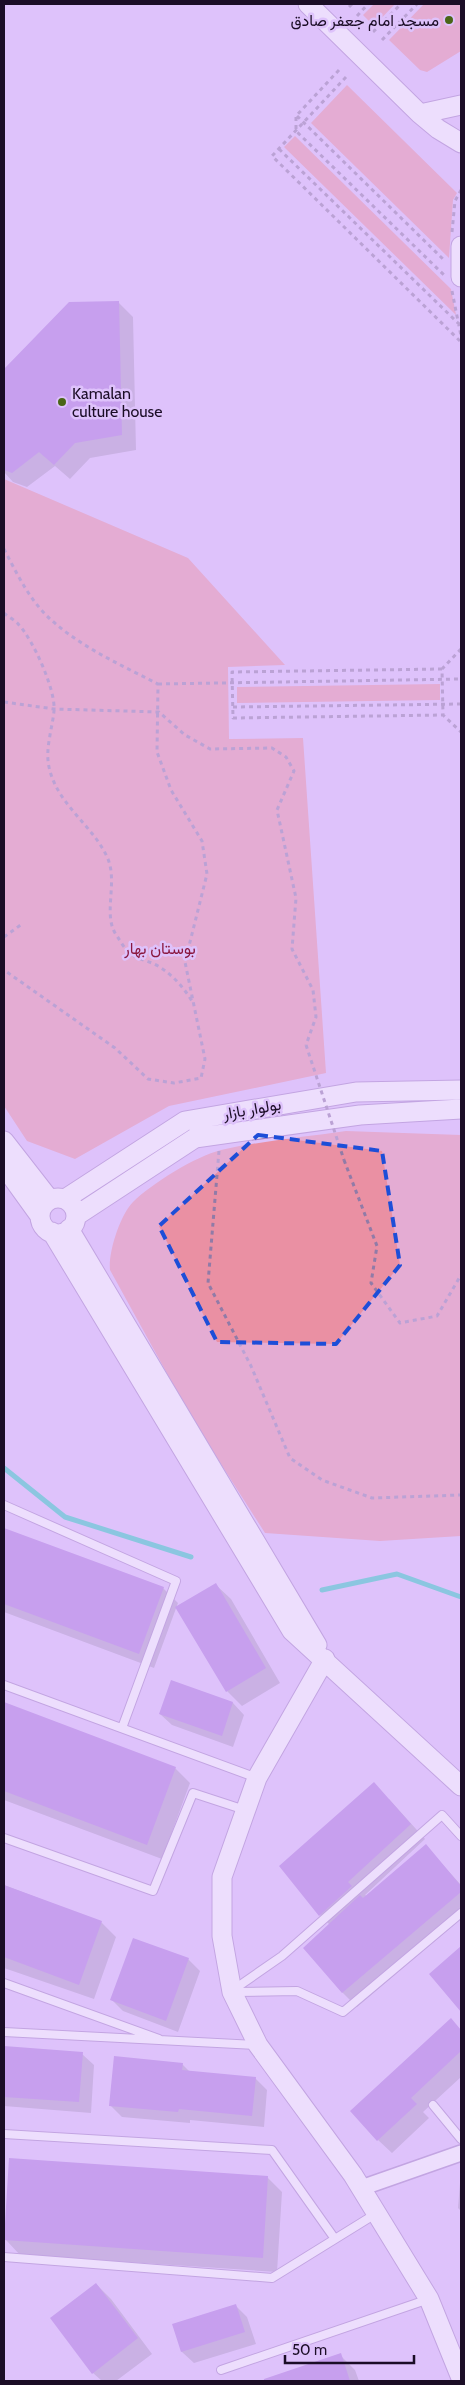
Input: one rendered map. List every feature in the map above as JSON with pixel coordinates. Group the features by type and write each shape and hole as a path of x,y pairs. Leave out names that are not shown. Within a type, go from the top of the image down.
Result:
{"street":[{"path":"308,4 420,114 438,129 461,143"},
{"path":"420,114 461,105"},
{"path":"438,129 461,156"},
{"path":"452,273 461,246"},
{"name":"بولوار بازار","path":"52,1205 185,1122 356,1092 461,1090"},
{"path":"52,1205 46,1229 66,1226 195,1138 360,1115 461,1110"},
{"path":"4,1140 52,1205"},
{"path":"4,1166 52,1205 73,1206 66,1226"},
{"path":"66,1226 325,1660 461,1786"},
{"path":"325,1660 257,1778 222,1877 222,1936 232,1992 258,2045 361,2188 429,2299 461,2378"},
{"path":"361,2188 461,2153"}],"lane":[{"path":"4,1504 176,1581 122,1728"},
{"path":"4,1685 257,1778"},
{"path":"4,1838 152,1892 193,1793 246,1810"},
{"path":"232,1992 282,1956 442,1815 461,1836"},
{"path":"232,1992 297,1991 343,2012 461,1913"},
{"path":"4,1983 168,2042"},
{"path":"4,2032 168,2042 258,2045"},
{"path":"433,2105 461,2139"},
{"path":"4,2134 272,2150 336,2239"},
{"path":"4,2257 272,2278 376,2213"},
{"path":"220,2370 429,2299"}],"path":[{"path":"349,7 352,4"},
{"path":"357,16 368,4"},
{"path":"373,32 401,4"},
{"path":"382,40 417,4"},
{"path":"339,70 296,116 296,131 452,273"},
{"path":"346,77 272,156 461,342"},
{"path":"296,116 452,273"},
{"path":"279,148 459,324"},
{"path":"4,548 20,582 47,616 75,638 158,684 461,679"},
{"path":"4,613 19,624 36,652 47,678 54,709 49,744 49,767 57,788 79,820 98,840 108,860 113,883 109,916 114,934 130,954 158,966 179,982 194,1003"},
{"path":"461,649 442,668 232,672 233,718 443,715 461,732"},
{"path":"442,668 443,715"},
{"path":"4,970 115,1048 148,1079 174,1083 201,1078 205,1058 185,962 207,874 202,841 171,790 157,752 158,684"},
{"path":"4,702 54,709 159,712 185,735 210,749 272,748 286,758 294,771 277,810 296,898 292,948 313,990 316,1017 306,1045 344,1160 376,1246 371,1283 400,1322 437,1316 461,1275"},
{"path":"233,707 461,704"},
{"path":"4,937 22,924"},
{"path":"219,1150 208,1283 251,1366 290,1458 322,1480 372,1498 461,1495"}],"highlighted area":[{"path":"258,1135 382,1151 400,1265 336,1344 217,1342 159,1226"}],"green space":[{"path":"374,4 395,4 374,26 363,15"},
{"path":"424,4 461,4 461,51 427,72 420,70 389,40"},
{"path":"347,85 457,193 453,200 449,258 311,123"},
{"path":"295,136 451,289 456,315 284,147"},
{"name":"بوستان بهار","path":"4,479 188,558 285,665 228,667 229,739 303,738 326,1073 169,1106 75,1159 27,1141 4,1106"},
{"path":"440,684 440,700 237,703 237,687"},
{"path":"346,1131 461,1135 461,1536 380,1541 265,1533 191,1417 110,1270 111,1254 116,1234 128,1208 151,1187 174,1172 199,1158 221,1150"}],"building":[{"name":"Kamalan culture house","path":"119,301 122,435 75,443 54,465 39,452 12,473 4,470 4,369 69,302"},
{"path":"4,1528 164,1587 139,1654 4,1604"},
{"path":"216,1583 266,1668 226,1692 175,1607"},
{"path":"171,1680 233,1702 222,1736 159,1714"},
{"path":"4,1702 176,1767 147,1845 4,1791"},
{"path":"374,1782 411,1824 348,1882 352,1886 319,1916 279,1866"},
{"path":"426,1844 461,1886 461,1892 342,1993 303,1948 360,1895 363,1898"},
{"path":"4,1885 102,1921 79,1985 4,1957"},
{"path":"133,1938 189,1958 166,2021 110,2000"},
{"path":"461,1946 461,2012 429,1974"},
{"path":"451,2018 461,2030 461,2051 411,2098 417,2104 377,2141 350,2111"},
{"path":"4,2046 83,2052 79,2102 4,2097"},
{"path":"114,2056 183,2063 182,2070 256,2077 252,2116 179,2109 178,2112 109,2106"},
{"path":"9,2158 268,2176 263,2258 4,2240"},
{"path":"96,2283 138,2338 92,2374 50,2318"},
{"path":"236,2304 245,2332 181,2352 172,2324"},
{"path":"341,2353 350,2381 264,2381 264,2379"}],"waterway":[{"path":"4,1468 65,1517 191,1557"},
{"path":"322,1590 397,1574 461,1597"}],"place":[{"name":"مسجد امام جعفر صادق","path":"449,20"},
{"name":"Kamalan culture house","path":"62,402"}]}
